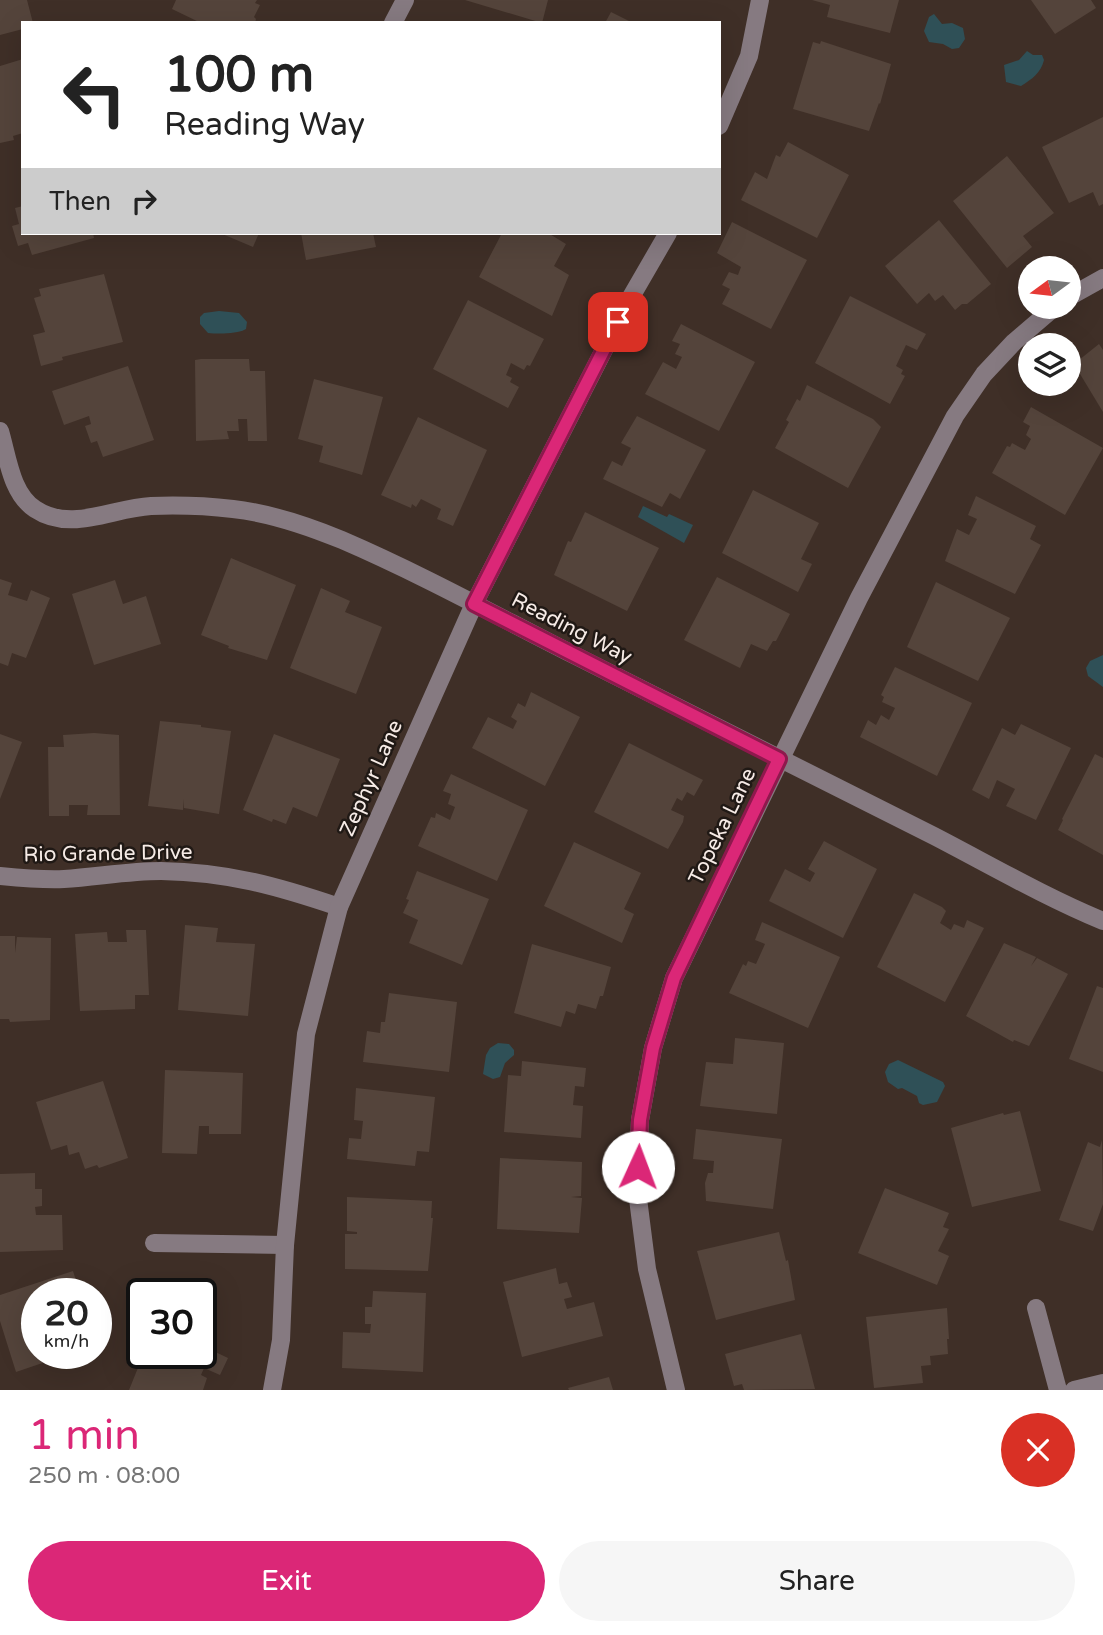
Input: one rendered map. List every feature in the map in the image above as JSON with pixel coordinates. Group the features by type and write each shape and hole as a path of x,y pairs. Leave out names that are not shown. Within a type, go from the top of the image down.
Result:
{"street":[{"path":"394,21 405,0"},
{"path":"721,122 749,55 760,0"},
{"name":"Zephyr Lane","path":"272,1390 281,1340 285,1245 306,1034 339,907 474,604 631,297 667,235"},
{"path":"1082,290 1103,278"},
{"name":"Topeka Lane","path":"676,1390 647,1269 637,1191 640,1120 653,1048 674,978 859,597 955,416 984,374 1014,342 1041,319"},
{"name":"Reading Way","path":"0,431 16,488 24,501 52,517 66,521 85,519 153,506 234,509 325,533 474,604 1103,921"},
{"name":"Rio Grande Drive","path":"0,876 64,879 121,872 207,874 249,879 339,907"},
{"path":"154,1243 285,1245"},
{"path":"1036,1308 1058,1390"},
{"path":"1074,1390 1103,1383"}],"water":[{"path":"934,14 942,24 952,23 963,28 965,39 959,48 952,49 943,44 929,42 924,31 929,17"},
{"path":"1027,51 1033,55 1042,55 1043,65 1021,86 1006,82 1004,65 1019,60"},
{"path":"204,313 239,313 247,322 246,329 233,333 208,333 200,324 200,317"},
{"path":"643,506 693,525 684,543 638,517"},
{"path":"1103,655 1103,687 1088,676 1086,668 1090,661"},
{"path":"498,1043 509,1044 514,1055 505,1063 500,1077 493,1079 483,1074 486,1055 490,1048"},
{"path":"898,1060 943,1082 945,1086 937,1102 923,1105 919,1103 917,1096 888,1082 885,1072 889,1064"}],"building":[{"path":"0,0 27,0 32,21 21,21 21,30 0,35"},
{"path":"176,0 257,0 255,3 260,5 254,17 256,21 197,21 172,9"},
{"path":"465,0 548,0 543,21"},
{"path":"812,0 899,0 890,33 827,17 830,5"},
{"path":"1031,0 1091,0 1096,8 1055,34"},
{"path":"611,12 629,21 606,21"},
{"path":"821,41 891,64 869,131 793,109 813,42 820,44"},
{"path":"21,60 21,134 13,136 14,140 0,143 0,66"},
{"path":"1103,117 1103,204 1099,206 1093,192 1069,203 1042,147"},
{"path":"788,142 849,175 817,238 741,200 755,172 767,179 776,155 780,157"},
{"path":"1007,156 1054,213 1023,236 1032,247 1018,256 1007,268 953,201"},
{"path":"21,206 21,235 93,235 94,238 32,255 28,243 18,246 12,226 19,224 15,208"},
{"path":"939,220 991,284 967,304 962,304 955,310 943,295 935,301 929,293 917,304 885,266"},
{"path":"732,222 807,260 771,329 722,304 730,289 722,285 729,272 738,275 741,267 717,253"},
{"path":"225,235 258,235 253,247"},
{"path":"301,235 373,235 376,247 306,260"},
{"path":"501,235 551,235 566,244 554,266 569,275 552,316 479,277"},
{"path":"104,274 123,342 62,357 63,360 41,366 33,335 45,332 34,298 41,296 39,289"},
{"path":"850,296 926,334 917,350 906,345 896,366 903,370 901,374 905,376 890,404 815,363"},
{"path":"468,300 544,339 530,366 527,365 524,370 511,363 506,375 512,378 510,382 519,387 508,408 433,369"},
{"path":"681,324 755,362 719,431 645,394 663,362 676,369 682,357 675,354 680,344 672,341"},
{"path":"1099,344 1103,350 1103,412 1081,376 1081,358"},
{"path":"249,359 250,371 265,371 267,441 248,441 247,419 238,419 239,431 227,431 229,439 196,441 195,360"},
{"path":"128,366 154,440 103,457 97,441 91,443 85,426 91,424 89,416 64,425 52,391"},
{"path":"314,379 383,397 362,475 319,462 323,446 298,439"},
{"path":"807,385 873,419 881,427 848,488 775,448 789,422 786,420 797,399 800,401"},
{"path":"1031,407 1103,448 1065,515 992,473 1007,446 1010,447 1012,443 1025,450 1031,439 1026,435 1030,426 1023,422"},
{"path":"637,416 706,450 680,499 670,493 662,507 603,479 612,461 622,466 631,448 621,443"},
{"path":"418,417 487,450 453,526 437,519 441,509 421,499 416,507 412,504 411,508 381,495"},
{"path":"753,490 819,523 801,559 812,564 798,592 722,553"},
{"path":"976,496 1036,526 1030,539 1041,545 1015,594 945,561 957,529 969,535 977,519 968,515"},
{"path":"585,512 659,548 627,611 554,575 568,541 571,542"},
{"path":"231,558 296,585 267,660 228,648 229,646 201,635"},
{"path":"717,577 790,614 776,641 773,641 767,651 751,644 740,668 684,640"},
{"path":"0,579 12,583 8,595 27,601 31,590 50,598 26,658 12,653 8,666 0,663"},
{"path":"115,580 123,604 146,596 161,644 94,665 72,594"},
{"path":"936,582 1010,618 978,681 907,647"},
{"path":"321,588 350,601 345,612 382,627 356,694 290,668"},
{"path":"895,667 972,703 937,776 860,737 868,720 876,725 881,715 889,720 895,708 882,702 884,697 881,695"},
{"path":"531,692 580,717 545,786 472,748 488,717 513,729 517,721 511,717 518,703 525,707"},
{"path":"160,721 231,731 219,814 184,808 184,799 183,810 148,806"},
{"path":"1021,724 1071,748 1036,820 1006,806 1015,789 997,780 989,799 972,790 1002,728 1015,735"},
{"path":"0,734 22,742 0,799"},
{"path":"274,734 340,759 317,817 293,807 286,824 273,819 272,822 243,810"},
{"path":"63,735 119,735 120,815 87,815 88,805 69,805 69,816 49,816 48,747 64,747"},
{"path":"629,743 703,780 694,796 687,792 682,801 677,798 671,810 684,816 683,822 668,849 594,812"},
{"path":"1095,754 1103,758 1103,855 1058,830"},
{"path":"451,774 528,810 497,881 418,846 431,817 435,818 436,813 450,820 455,807 448,804 451,794 443,791"},
{"path":"824,841 877,869 843,938 769,901 785,869 810,882 815,873 808,869"},
{"path":"574,842 641,873 624,909 634,914 622,943 544,906"},
{"path":"417,871 489,899 462,965 409,943 418,920 403,913"},
{"path":"914,893 946,911 940,923 951,930 954,924 964,928 967,920 984,928 945,1002 877,967"},
{"path":"762,922 840,957 808,1028 729,993 743,964 746,966 748,961 756,964 765,944 755,940"},
{"path":"185,925 218,928 216,942 255,944 248,1016 178,1010"},
{"path":"126,930 146,930 149,995 135,995 135,1009 80,1011 75,934 107,932 108,942 127,942"},
{"path":"0,936 15,936 15,953 17,937 51,938 50,1020 10,1022 9,1019 0,1019"},
{"path":"1004,943 1036,957 1031,966 1037,958 1068,974 1029,1046 1014,1040 1013,1042 966,1016"},
{"path":"532,944 611,967 603,996 600,996 596,1009 578,1004 575,1014 566,1011 561,1027 514,1013"},
{"path":"1097,986 1103,988 1103,1072 1069,1059"},
{"path":"389,993 457,1002 449,1072 363,1062 367,1031 380,1033 381,1022 385,1022"},
{"path":"735,1038 784,1043 777,1114 700,1106 706,1062 733,1064"},
{"path":"522,1061 586,1068 584,1087 575,1086 573,1105 583,1106 581,1138 504,1132 508,1075 521,1076"},
{"path":"165,1070 243,1073 241,1134 209,1134 209,1126 199,1126 197,1154 162,1153"},
{"path":"103,1081 128,1158 99,1168 97,1165 85,1169 79,1152 69,1155 67,1145 51,1150 36,1102"},
{"path":"356,1088 435,1097 429,1152 417,1151 415,1166 347,1159 349,1138 361,1139 363,1121 354,1120"},
{"path":"1020,1111 1041,1191 972,1207 951,1128 1003,1113 1004,1115"},
{"path":"696,1129 782,1139 773,1209 706,1201 705,1183 708,1173 713,1173 714,1161 693,1159"},
{"path":"1102,1140 1103,1204 1093,1231 1059,1220 1088,1142 1100,1147"},
{"path":"500,1158 582,1162 581,1196 571,1197 582,1198 579,1233 497,1229"},
{"path":"35,1173 35,1189 42,1189 42,1206 35,1207 36,1215 62,1215 63,1250 0,1252 0,1174"},
{"path":"885,1188 949,1213 943,1227 949,1229 938,1251 949,1256 937,1285 858,1253"},
{"path":"347,1197 432,1201 428,1271 345,1269 345,1234 357,1234 347,1231"},
{"path":"779,1232 786,1261 788,1260 795,1300 716,1320 697,1251"},
{"path":"556,1268 559,1284 567,1282 572,1297 564,1299 567,1309 594,1302 603,1336 522,1357 503,1282"},
{"path":"73,1271 75,1278 52,1278"},
{"path":"21,1288 21,1369 25,1369 16,1372 0,1321 0,1295"},
{"path":"373,1291 426,1293 423,1372 342,1368 343,1332 370,1333 371,1324 365,1324 365,1307 372,1307"},
{"path":"947,1308 948,1354 930,1356 931,1365 921,1366 923,1383 874,1388 866,1317"},
{"path":"801,1334 815,1389 744,1390 742,1384 734,1386 725,1354"},
{"path":"217,1353 228,1358 220,1375 206,1369 217,1369"},
{"path":"138,1369 204,1369 201,1375 207,1378 203,1390 129,1390"},
{"path":"609,1377 613,1390 568,1388"}],"route":[{"path":"618,322 474,604 779,759 674,978 653,1048 640,1120 638,1167"}]}
